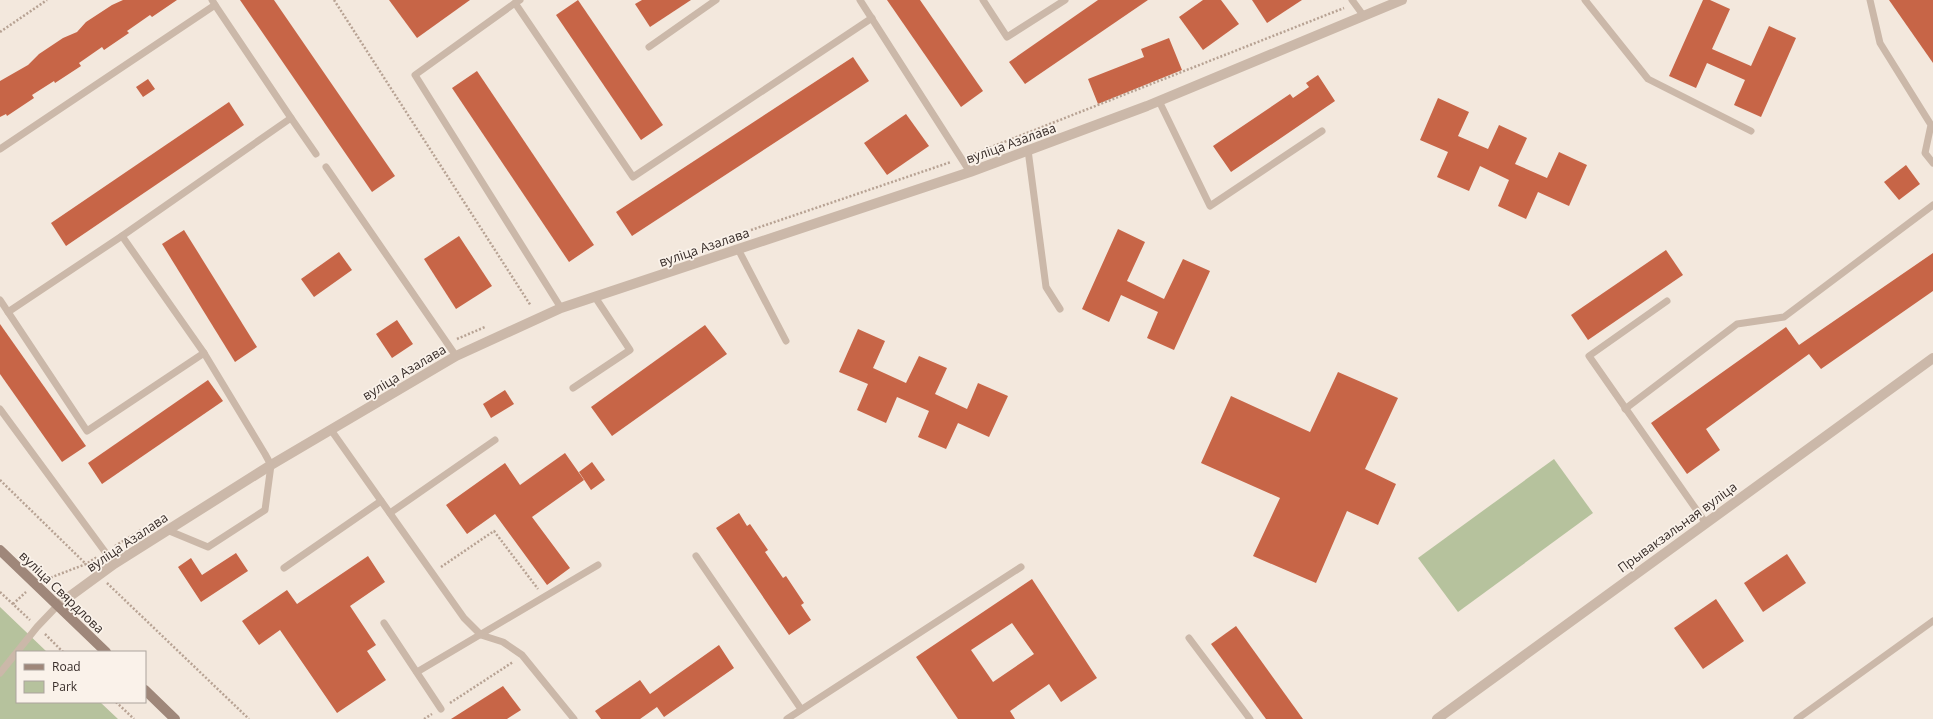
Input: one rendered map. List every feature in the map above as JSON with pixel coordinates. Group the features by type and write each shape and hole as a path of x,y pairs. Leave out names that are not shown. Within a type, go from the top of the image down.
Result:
{"main road":[{"name":"вуліца Свярдлова","path":"0,550 105,651"},
{"path":"146,691 175,719"}],"street":[{"name":"вуліца Азалава","path":"58,605 114,564 271,465 456,356 561,308 970,172 1159,101 1362,15 1402,0"},
{"name":"Прывакзальная вуліца","path":"1437,719 1705,522 1933,358"}],"lane":[{"path":"649,47 716,0"},
{"path":"860,0 970,172"},
{"path":"983,0 1008,37 1065,0"},
{"path":"1352,0 1362,15"},
{"path":"1585,0 1648,79 1751,131"},
{"path":"1870,0 1880,43 1931,125 1925,153 1933,163"},
{"path":"0,149 213,2 316,154"},
{"path":"561,308 415,75 518,2 633,177 872,18"},
{"path":"1159,101 1210,206 1322,131"},
{"path":"8,312 122,236 291,118"},
{"path":"1028,150 1046,287 1060,309"},
{"path":"326,167 456,356"},
{"path":"1625,409 1737,324 1784,318 1933,206"},
{"path":"122,236 204,353 271,465 265,510 208,547 167,530"},
{"path":"738,250 786,341"},
{"path":"573,388 630,350 595,297"},
{"path":"0,300 87,431 204,353"},
{"path":"1667,301 1589,356 1705,522"},
{"path":"0,409 114,564"},
{"path":"331,430 464,618 480,635 503,642 522,655 574,719"},
{"path":"390,513 495,440"},
{"path":"284,568 381,501"},
{"path":"696,556 801,709"},
{"path":"417,672 598,565"},
{"path":"787,719 1021,567"},
{"path":"18,651 37,627 58,605"},
{"path":"1797,719 1933,621"},
{"path":"384,623 441,709"},
{"path":"1189,638 1250,719"},
{"path":"0,673 16,653"}],"path":[{"path":"0,32 46,0"},
{"path":"334,0 531,306"},
{"path":"0,480 249,719"},
{"path":"432,573 494,531 544,597"},
{"path":"13,604 35,584"},
{"path":"424,719 522,655"},
{"path":"117,703 134,719"}],"green space":[{"path":"1554,459 1593,513 1458,612 1418,558"},
{"path":"0,607 46,651 16,651 16,703 101,703 118,719 0,719"}],"building":[{"path":"123,0 177,0 152,17 150,15 127,31 129,33 104,50 102,47 79,63 81,66 55,83 54,81 32,95 34,98 7,116 6,114 0,117 0,81 28,65 39,54 63,38 77,32 86,22 112,5"},
{"path":"240,0 274,0 395,176 372,192"},
{"path":"389,0 470,0 417,38"},
{"path":"578,0 663,125 641,140 556,15"},
{"path":"642,0 691,0 650,27 635,4"},
{"path":"887,0 920,0 983,91 961,107"},
{"path":"1098,0 1148,0 1025,84 1009,62"},
{"path":"1203,0 1221,0 1239,24 1203,50 1179,17"},
{"path":"1252,0 1302,0 1267,23"},
{"path":"1703,0 1710,0 1730,9 1712,49 1751,66 1769,26 1796,38 1761,117 1734,105 1745,80 1707,63 1696,88 1669,76"},
{"path":"1889,0 1933,0 1933,63"},
{"path":"1169,38 1182,70 1098,104 1088,79 1144,57 1141,49"},
{"path":"853,57 869,81 632,236 616,212"},
{"path":"477,71 594,245 569,262 452,88"},
{"path":"1318,75 1335,101 1231,172 1213,146 1290,94 1293,98 1309,87 1306,83"},
{"path":"148,79 155,89 143,97 136,87"},
{"path":"1438,98 1469,112 1458,136 1488,149 1499,125 1527,138 1515,164 1547,178 1559,152 1587,165 1569,206 1538,192 1526,219 1498,206 1509,180 1480,166 1469,191 1437,177 1448,152 1420,140"},
{"path":"229,102 244,125 66,246 51,223"},
{"path":"906,114 929,146 887,175 864,143"},
{"path":"1906,165 1920,184 1899,200 1884,182"},
{"path":"1118,229 1145,242 1127,281 1164,299 1183,259 1210,271 1174,350 1147,338 1158,312 1121,295 1109,322 1082,309"},
{"path":"184,230 257,347 235,362 162,244"},
{"path":"459,236 492,286 456,309 424,259"},
{"path":"1666,250 1683,275 1588,340 1571,315"},
{"path":"339,252 352,270 314,297 301,279"},
{"path":"1933,253 1933,291 1821,369 1809,354 1706,429 1720,450 1687,474 1651,423 1786,327 1799,345"},
{"path":"397,320 413,344 392,358 376,334"},
{"path":"0,324 86,446 62,462 0,374"},
{"path":"705,325 727,354 612,436 591,407"},
{"path":"858,329 885,341 873,368 906,383 919,356 947,368 935,394 967,409 978,383 1008,396 989,437 958,423 946,449 918,437 929,411 897,397 886,423 857,410 868,384 839,372"},
{"path":"1338,372 1398,398 1365,469 1396,484 1378,525 1347,511 1316,583 1253,556 1280,498 1201,463 1231,396 1310,432"},
{"path":"208,380 223,401 102,484 88,463"},
{"path":"505,390 514,404 491,418 483,404"},
{"path":"565,453 584,480 532,517 570,568 547,585 495,514 467,534 446,505 505,463 520,485"},
{"path":"592,462 605,480 591,490 579,472"},
{"path":"739,513 747,526 750,524 768,550 765,552 783,578 786,576 804,603 801,605 811,620 789,635 716,528"},
{"path":"236,553 248,571 201,602 178,567 191,558 202,575"},
{"path":"1787,554 1806,583 1763,612 1744,583"},
{"path":"368,556 385,582 350,606 376,645 367,651 386,680 337,713 280,630 259,645 242,621 287,590 297,604"},
{"path":"1032,579 1097,678 1061,702 1049,684 1010,711 1015,719 958,719 916,657","holes":["1012,623 1034,654 993,682 971,650"]},
{"path":"1716,599 1744,641 1703,669 1674,628"},
{"path":"1236,626 1303,719 1266,719 1211,644"},
{"path":"719,645 734,668 664,717 657,707 640,719 601,719 595,711 640,680 650,694"},
{"path":"503,686 521,710 507,719 451,719"}]}
